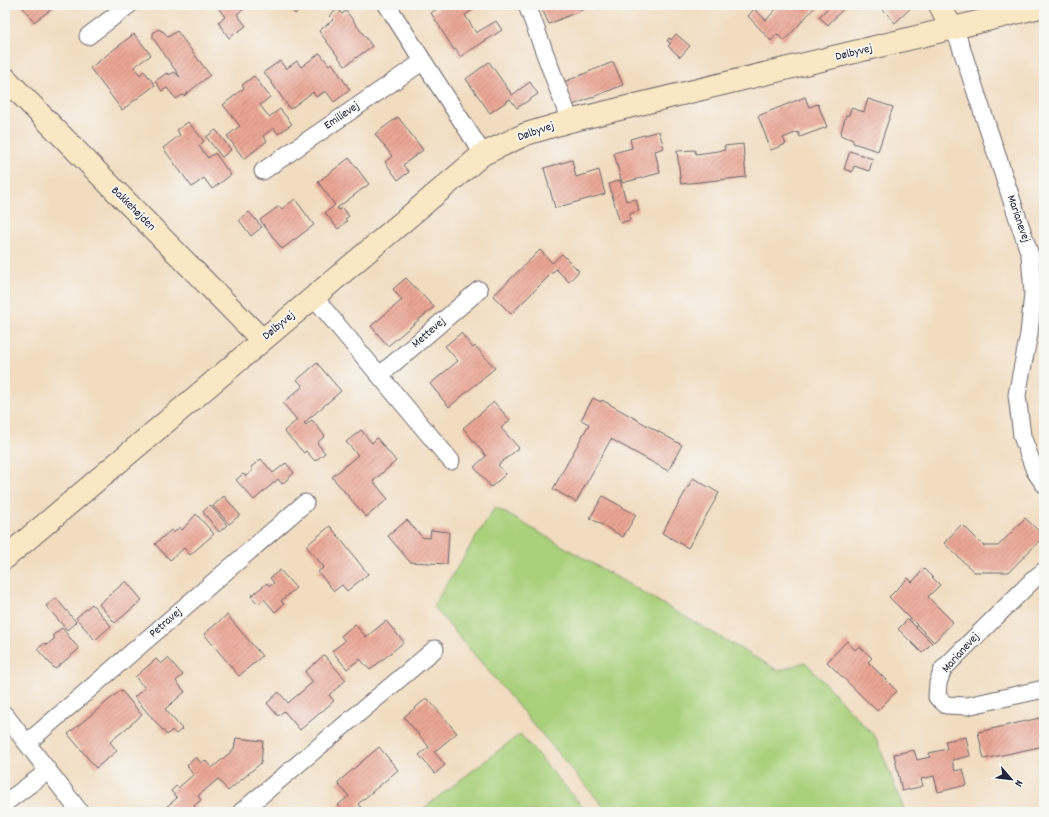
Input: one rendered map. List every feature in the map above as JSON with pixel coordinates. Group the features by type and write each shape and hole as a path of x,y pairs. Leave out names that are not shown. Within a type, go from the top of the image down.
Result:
{"street":[{"path":"88,36 129,5"},
{"path":"387,5 422,62 483,154"},
{"name":"Dølbyvej","path":"527,5 570,121"},
{"path":"940,5 952,29"},
{"name":"Dølbyvej","path":"5,558 483,154 526,134 570,121 1044,6"},
{"name":"Marianevej","path":"952,29 959,41 1030,255 1033,293 1029,334 1017,395 1022,436 1035,471 1044,484"},
{"name":"Emilievej","path":"263,171 422,62"},
{"name":"Bakkehøjden","path":"5,78 262,340"},
{"name":"Mettevej","path":"380,375 479,290"},
{"path":"314,296 451,461"},
{"name":"Petravej","path":"27,743 305,503"},
{"name":"Marianevej","path":"1044,571 1035,578 943,669 938,683 937,697 946,705 967,706 1044,689"},
{"path":"241,812 435,649"},
{"path":"5,715 80,812"},
{"path":"5,803 48,771"}],"green space":[{"path":"495,507 779,671 805,662 876,738 905,812 608,812 433,606"},
{"path":"520,734 587,812 419,812"}],"building":[{"path":"21,5 57,5 34,22"},
{"path":"216,5 249,5 237,14 246,26 229,38 218,22 225,17"},
{"path":"288,5 307,5 295,14"},
{"path":"443,5 480,5 465,15 476,33 496,21 502,30 460,57 431,13"},
{"path":"540,5 593,5 549,24"},
{"path":"780,5 813,5 815,7 784,41 777,34 771,41 748,16 754,9 766,20"},
{"path":"831,5 847,5 828,25 819,17"},
{"path":"879,5 914,5 895,23"},
{"path":"338,9 342,14 346,11 372,46 345,66 319,31 333,20 329,16"},
{"path":"158,29 164,32 168,37 177,31 210,75 184,96 182,95 176,99 167,88 162,91 155,81 167,73 169,75 174,72 180,77 153,38 153,33"},
{"path":"134,34 151,55 134,67 140,75 144,71 155,85 122,110 90,68"},
{"path":"676,34 690,46 680,57 668,46 671,43 667,41 669,38 671,40"},
{"path":"320,53 329,65 332,63 350,90 334,102 326,91 316,97 313,92 290,109 264,72 280,61 286,69 297,61 301,67"},
{"path":"489,62 512,95 530,82 538,94 517,108 510,99 490,113 466,79"},
{"path":"613,62 623,85 573,105 564,82"},
{"path":"254,76 270,97 260,105 269,117 280,109 292,124 278,134 274,128 263,136 267,141 244,159 227,136 240,126 223,105 244,88 242,85"},
{"path":"805,97 809,107 818,104 827,127 800,137 798,132 783,138 786,144 771,150 758,116"},
{"path":"868,99 893,107 878,151 853,143 853,140 840,135 846,115 849,115 851,108 864,112"},
{"path":"398,117 423,150 403,165 409,172 398,180 385,162 392,156 375,134"},
{"path":"188,122 204,141 199,146 208,158 215,153 231,175 212,189 204,178 192,187 163,148 180,135 177,130"},
{"path":"216,130 231,150 222,157 206,137"},
{"path":"659,131 664,148 655,151 660,173 622,183 614,153 632,148 630,139"},
{"path":"743,144 746,177 681,184 677,151 695,150 696,154 725,150 724,146"},
{"path":"850,151 873,159 869,171 854,166 852,172 844,169"},
{"path":"349,158 369,184 337,208 339,210 342,208 349,216 345,219 347,221 338,229 325,213 335,205 318,182"},
{"path":"572,160 576,177 599,170 605,194 555,208 544,168"},
{"path":"620,180 626,201 636,199 639,211 629,214 630,220 620,223 609,184"},
{"path":"295,199 314,225 282,249 260,220 279,206 282,209"},
{"path":"249,212 262,227 251,236 239,220"},
{"path":"540,250 552,263 562,254 579,271 569,282 556,269 511,314 493,296"},
{"path":"406,278 434,307 388,346 371,326 402,300 393,289"},
{"path":"461,333 473,348 475,346 495,368 449,407 430,384 458,361 445,346"},
{"path":"317,363 341,391 304,423 306,425 312,420 325,436 317,443 325,453 315,461 306,451 304,453 284,431 297,420 283,403 303,386 297,380"},
{"path":"593,398 601,402 602,400 682,445 668,471 611,439 576,502 553,489 589,424 581,420"},
{"path":"494,402 510,420 501,428 519,448 498,465 506,474 491,487 474,467 486,456 463,428"},
{"path":"361,430 372,443 377,438 396,461 373,481 388,499 366,517 332,477 358,455 346,442"},
{"path":"261,459 273,473 286,463 294,473 282,484 278,479 254,500 236,480 243,474 246,476 253,470 251,467"},
{"path":"693,478 719,493 688,548 662,533"},
{"path":"224,496 240,515 229,524 213,506"},
{"path":"603,496 636,515 623,537 590,518"},
{"path":"210,505 227,525 219,532 203,512"},
{"path":"196,514 214,534 190,555 184,548 170,560 155,544 171,530 173,533 180,527 182,530"},
{"path":"1025,518 1044,536 1009,572 974,572 944,543 962,524 984,546 998,546"},
{"path":"407,520 422,537 430,538 431,530 449,532 447,564 410,562 388,536"},
{"path":"330,526 368,574 347,591 342,585 334,591 318,572 324,567 306,546"},
{"path":"924,569 940,585 928,597 953,622 934,642 889,597 908,578 912,582"},
{"path":"280,570 296,588 281,601 284,604 275,612 264,599 258,604 251,596 267,583 270,586 274,583 270,578"},
{"path":"126,581 142,600 115,623 99,604"},
{"path":"56,598 76,622 67,630 46,606"},
{"path":"92,604 111,626 95,640 76,618"},
{"path":"227,615 262,656 239,676 204,634"},
{"path":"908,619 932,643 922,653 898,629"},
{"path":"386,621 404,642 370,670 360,659 347,669 332,651 345,641 341,636 355,624 366,637"},
{"path":"62,628 79,649 55,669 37,649 45,643 47,645 55,638 52,636"},
{"path":"847,641 855,650 859,646 872,658 868,662 897,691 877,711 827,662"},
{"path":"324,655 346,680 329,695 334,701 300,730 284,711 278,716 267,703 279,692 288,703 313,682 305,672"},
{"path":"168,658 183,675 176,681 185,692 165,709 182,729 176,734 172,730 167,735 134,697 145,688 135,677 156,659 161,664"},
{"path":"121,690 142,715 110,742 117,751 96,768 68,734"},
{"path":"427,698 457,733 434,752 445,765 435,774 419,755 429,747 404,717"},
{"path":"1044,717 1044,746 984,759 978,732"},
{"path":"966,737 970,756 952,760 955,771 963,769 967,785 938,792 934,776 921,779 923,786 902,791 894,754 914,750 917,760 930,757 929,753 947,749 945,741"},
{"path":"236,738 263,741 261,763 228,791 218,779 198,796 201,800 194,806 199,812 160,812 177,798 171,791 176,786 178,788 193,775 187,765 196,757 201,763 205,760 212,768 234,749"},
{"path":"379,747 398,770 358,804 365,812 344,812 338,805 349,796 337,783"}]}
